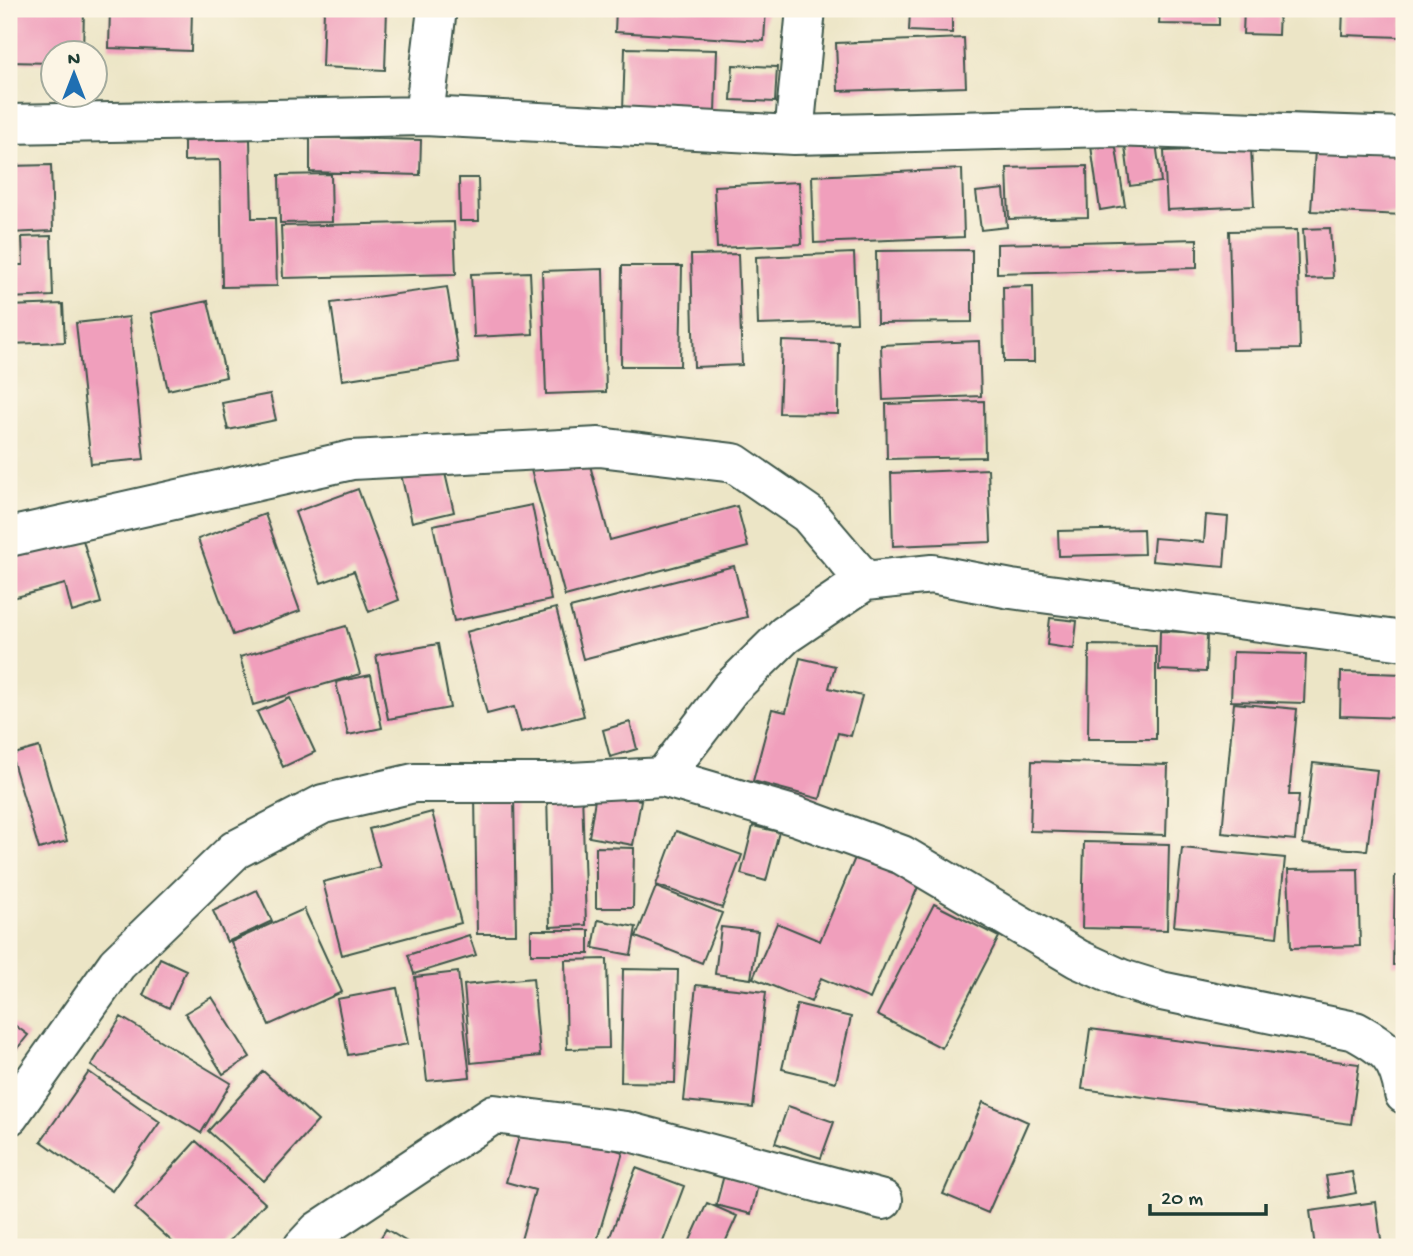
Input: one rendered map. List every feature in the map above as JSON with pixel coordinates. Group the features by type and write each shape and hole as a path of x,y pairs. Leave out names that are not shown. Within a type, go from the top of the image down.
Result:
{"street":[{"path":"424,116 437,9"},
{"path":"794,135 806,9"},
{"path":"9,124 424,116 794,135 1112,127 1404,137"},
{"path":"9,537 352,460 599,447 734,463 808,514 865,581"},
{"path":"663,777 739,680 785,635 865,581 932,574 1010,589 1404,641"},
{"path":"9,1116 117,964 235,850 323,804 414,783 552,782 663,777 796,816 902,855 1078,959 1122,979 1161,991 1354,1031 1380,1045 1401,1069 1404,1094"},
{"path":"303,1247 318,1231 494,1114 626,1130 883,1200"}],"building":[{"path":"9,9 84,9 83,38 38,38 38,63 9,62"},
{"path":"110,9 192,9 191,51 109,48"},
{"path":"324,9 387,9 385,70 322,67"},
{"path":"616,9 766,9 764,41 615,32"},
{"path":"1160,9 1219,9 1219,25 1159,24"},
{"path":"1244,9 1279,9 1278,35 1243,34"},
{"path":"1343,9 1403,9 1401,37 1342,35"},
{"path":"910,11 952,12 952,33 909,31"},
{"path":"964,38 966,87 838,91 836,43"},
{"path":"625,48 717,50 715,113 623,111"},
{"path":"733,65 777,67 775,102 731,100"},
{"path":"1155,134 1161,182 1130,186 1124,138"},
{"path":"1114,135 1125,206 1100,210 1090,139"},
{"path":"310,137 421,140 420,175 310,172"},
{"path":"250,139 252,218 275,218 277,286 222,287 220,160 184,161 184,141"},
{"path":"1251,148 1254,206 1167,210 1164,151"},
{"path":"1315,150 1404,154 1404,215 1311,211"},
{"path":"51,165 53,231 9,233 9,166"},
{"path":"1087,166 1088,217 1009,219 1007,168"},
{"path":"962,169 964,237 814,243 812,176"},
{"path":"331,174 332,222 280,223 279,175"},
{"path":"459,178 478,178 479,221 460,221"},
{"path":"799,182 802,244 717,248 714,186"},
{"path":"1004,189 1007,227 981,230 976,192"},
{"path":"454,222 456,274 283,278 281,226"},
{"path":"1330,228 1333,278 1306,279 1303,229"},
{"path":"1297,230 1300,349 1232,350 1229,231"},
{"path":"51,236 53,296 9,298 9,265 23,265 22,237"},
{"path":"1197,239 1197,268 997,273 997,244"},
{"path":"972,250 972,322 877,323 876,251"},
{"path":"854,253 857,322 758,325 756,257"},
{"path":"738,254 742,365 694,367 691,255"},
{"path":"622,266 682,266 680,366 621,366"},
{"path":"603,269 606,392 546,394 542,271"},
{"path":"530,272 533,334 474,337 471,274"},
{"path":"1033,286 1034,362 1004,362 1003,287"},
{"path":"447,287 459,362 342,380 331,303"},
{"path":"208,301 226,377 168,390 151,313"},
{"path":"63,304 65,342 9,344 9,306"},
{"path":"129,317 144,459 91,464 76,323"},
{"path":"782,341 839,343 838,414 779,413"},
{"path":"979,341 981,396 883,400 881,345"},
{"path":"270,394 276,420 228,430 222,403"},
{"path":"984,401 985,457 887,459 886,404"},
{"path":"587,454 610,540 737,506 748,547 565,596 531,470"},
{"path":"442,460 454,512 412,522 400,470"},
{"path":"988,469 991,542 893,546 891,473"},
{"path":"358,489 399,600 369,612 354,571 321,583 295,512"},
{"path":"532,505 551,600 454,621 433,525"},
{"path":"265,514 300,611 233,635 198,539"},
{"path":"1206,515 1228,517 1224,567 1152,561 1154,538 1204,542"},
{"path":"1143,529 1144,554 1059,556 1058,531"},
{"path":"81,533 101,603 72,612 65,584 9,599 9,554"},
{"path":"734,566 747,617 583,659 570,608"},
{"path":"556,608 584,716 521,732 514,707 487,714 466,632"},
{"path":"1050,618 1077,621 1074,649 1047,645"},
{"path":"346,626 360,674 253,705 240,657"},
{"path":"1160,631 1207,633 1206,672 1159,670"},
{"path":"438,644 450,708 388,719 376,655"},
{"path":"1089,645 1156,646 1156,739 1088,739"},
{"path":"1233,652 1306,654 1304,703 1231,701"},
{"path":"800,658 835,666 829,688 862,696 851,736 838,733 820,799 753,781 772,709 786,712"},
{"path":"1341,672 1404,674 1404,718 1340,716"},
{"path":"371,675 382,728 348,735 336,682"},
{"path":"290,698 315,752 283,767 257,712"},
{"path":"1234,703 1297,709 1289,795 1299,795 1295,840 1222,833"},
{"path":"630,722 637,749 610,757 603,730"},
{"path":"39,747 67,841 39,849 11,755"},
{"path":"1032,761 1168,765 1166,835 1030,831"},
{"path":"1313,763 1377,770 1367,851 1303,844"},
{"path":"582,790 586,925 550,927 547,791"},
{"path":"514,793 516,934 477,934 475,794"},
{"path":"596,793 641,800 633,845 589,837"},
{"path":"432,812 461,923 342,955 323,882 380,867 369,829"},
{"path":"753,826 779,832 766,881 741,874"},
{"path":"676,831 742,855 722,908 656,885"},
{"path":"1084,842 1169,844 1167,930 1082,928"},
{"path":"596,847 634,848 633,908 596,908"},
{"path":"1182,848 1285,858 1277,937 1174,926"},
{"path":"857,853 921,880 870,999 821,978 811,1002 753,978 777,923 820,941"},
{"path":"1358,869 1360,946 1291,948 1288,870"},
{"path":"1395,876 1404,876 1404,965 1393,965"},
{"path":"656,887 722,913 702,963 636,937"},
{"path":"257,890 272,921 227,942 213,911"},
{"path":"934,904 999,937 942,1048 877,1015"},
{"path":"304,909 342,992 269,1025 231,942"},
{"path":"598,920 636,927 631,955 593,948"},
{"path":"721,927 758,931 751,979 715,974"},
{"path":"531,930 589,930 589,954 531,954"},
{"path":"469,935 476,955 414,974 408,955"},
{"path":"160,958 186,970 169,1008 143,995"},
{"path":"607,959 609,1048 567,1049 565,960"},
{"path":"623,969 678,970 675,1083 621,1082"},
{"path":"458,972 470,1077 427,1081 415,977"},
{"path":"533,978 540,1056 471,1063 464,985"},
{"path":"696,985 766,992 753,1108 684,1101"},
{"path":"397,988 408,1044 348,1055 337,999"},
{"path":"212,997 250,1057 223,1074 185,1013"},
{"path":"797,1004 851,1017 836,1082 782,1069"},
{"path":"121,1017 231,1083 201,1133 91,1066"},
{"path":"9,1021 28,1035 12,1055 9,1053"},
{"path":"1090,1029 1359,1064 1351,1124 1082,1089"},
{"path":"263,1071 318,1121 264,1181 208,1131"},
{"path":"89,1072 160,1122 112,1191 41,1141"},
{"path":"983,1102 1028,1122 988,1213 943,1194"},
{"path":"788,1106 834,1122 821,1158 775,1143"},
{"path":"523,1123 623,1152 595,1247 519,1247 535,1190 506,1182"},
{"path":"196,1141 265,1203 224,1247 178,1247 135,1208"},
{"path":"636,1168 684,1186 661,1247 606,1247"},
{"path":"1352,1172 1356,1193 1330,1198 1326,1176"},
{"path":"724,1175 758,1185 751,1214 716,1205"},
{"path":"1376,1202 1382,1247 1315,1247 1310,1211"},
{"path":"707,1203 737,1216 723,1247 687,1247"},
{"path":"386,1229 415,1247 375,1247"}]}
